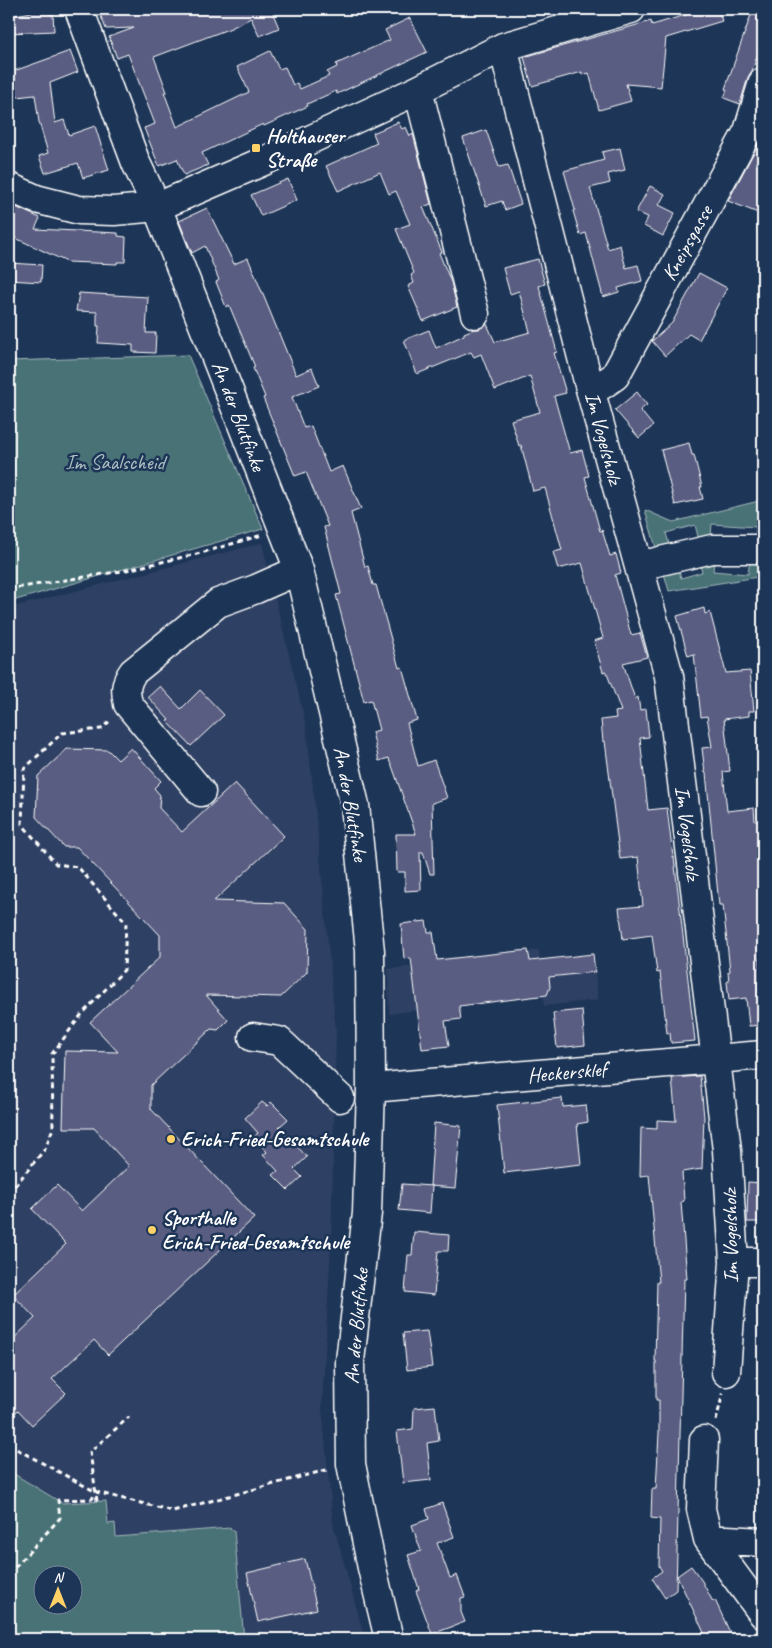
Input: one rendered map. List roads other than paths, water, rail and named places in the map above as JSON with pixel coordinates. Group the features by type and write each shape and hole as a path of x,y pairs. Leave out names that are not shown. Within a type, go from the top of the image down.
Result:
{"street":[{"name":"An der Blutfinke","path":"79,9 136,163 158,207 299,570 355,805 370,951 371,1088 367,1213 350,1361 351,1464 372,1568 389,1639"},
{"path":"9,187 36,199 79,210 114,211 158,207 264,161 418,90 503,47 631,9"},
{"name":"Im Vogelsholz","path":"503,47 590,388 668,676 727,1150 734,1262 726,1372"},
{"name":"Kneipsgasse","path":"590,388 602,385 615,376 748,131 763,82"},
{"path":"418,90 475,314"},
{"path":"639,566 712,549 763,549"},
{"path":"201,792 128,704 125,693 126,681 133,672 218,603 299,570"},
{"path":"253,1036 278,1041 340,1098"},
{"name":"Heckersklef","path":"371,1088 763,1055"},
{"path":"734,1262 763,1262"},
{"path":"704,1440 701,1509 708,1539 763,1614"},
{"path":"708,1539 763,1542"}],"place":[{"name":"Holthauser Straße","path":"256,148"},
{"name":"Erich-Fried-Gesamtschule","path":"171,1139"},
{"name":"Sporthalle Erich-Fried-Gesamtschule","path":"152,1230"}],"park label":[{"name":"Im Saalscheid","path":"115,462"}]}
